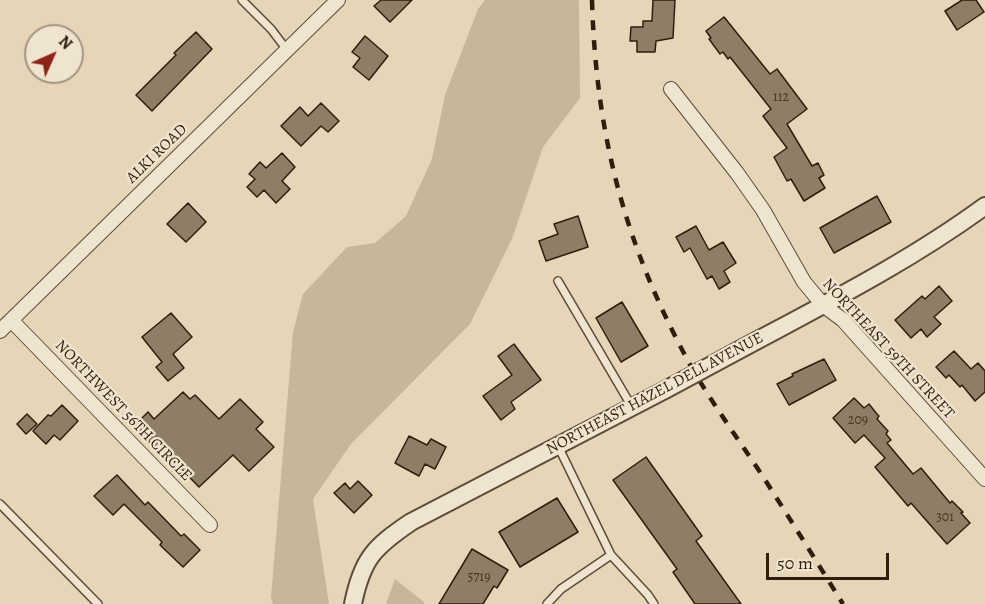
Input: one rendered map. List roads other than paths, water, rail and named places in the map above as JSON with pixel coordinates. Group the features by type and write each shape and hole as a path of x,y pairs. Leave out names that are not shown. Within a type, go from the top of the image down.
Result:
{"street":[{"name":"ALKI ROAD","path":"0,331 338,0"},
{"name":"NORTHEAST 59TH STREET","path":"671,89 763,210 804,282 823,305 843,320 985,479"},
{"name":"NORTHEAST HAZEL DELL AVENUE","path":"353,604 357,583 368,559 384,541 411,522 823,305 906,259 954,229 985,206"},
{"name":"NORTHWEST 56TH CIRCLE","path":"11,320 210,525"}],"lane":[{"path":"242,0 271,29 287,50"},
{"path":"558,281 632,407"},
{"path":"558,446 611,555 654,604"},
{"path":"0,504 98,604"},
{"path":"547,604 561,589 611,555"}],"railway":[{"path":"592,0 600,99 608,146 619,191 650,281 693,370 843,604"}]}
